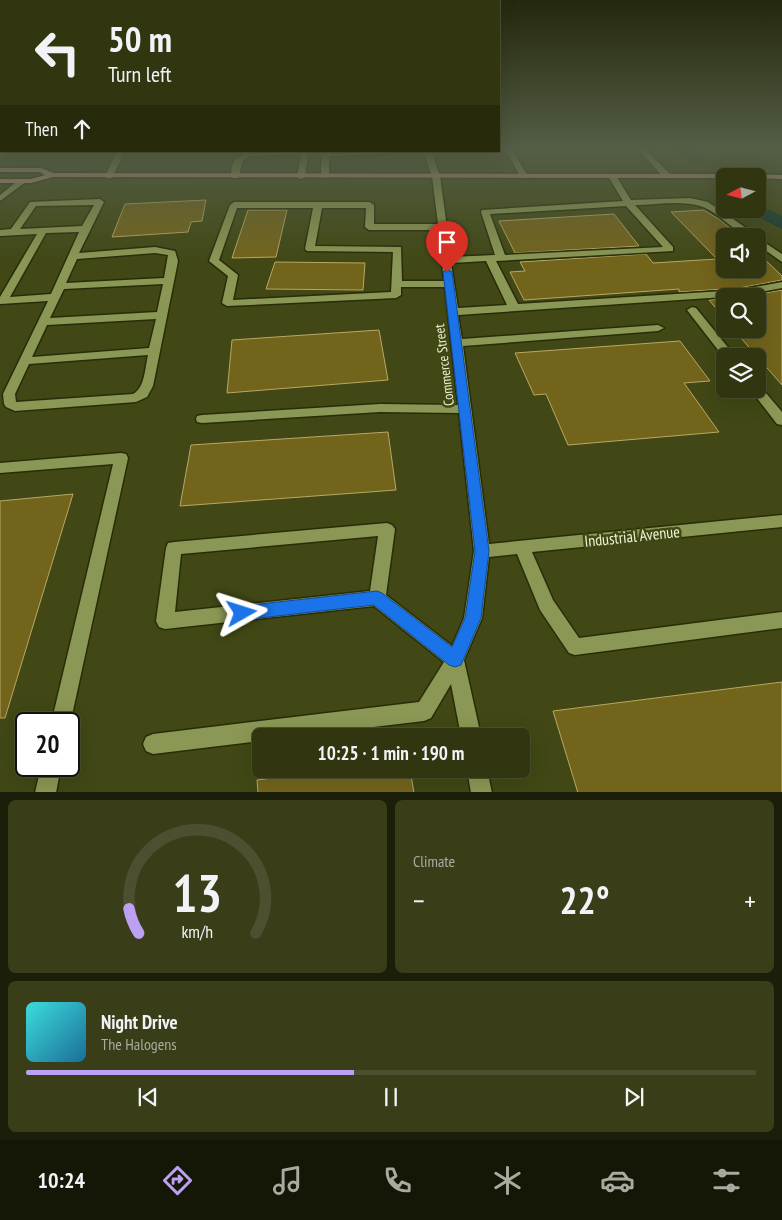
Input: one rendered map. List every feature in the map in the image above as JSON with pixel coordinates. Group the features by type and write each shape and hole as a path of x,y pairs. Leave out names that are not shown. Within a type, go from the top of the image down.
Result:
{"street":[{"path":"0,199 15,187"},
{"name":"Commerce Street","path":"152,744 424,711 455,660 473,618 482,551 437,187"},
{"path":"446,260 670,249 628,203 618,187"},
{"path":"514,308 496,258 485,212 690,201 705,204 740,228"},
{"path":"14,232 33,204 100,202 85,229 9,394 10,404 15,407 136,398 143,394 147,386 173,261 172,253 155,250 73,256"},
{"path":"234,205 370,205 368,238 398,249 396,295 227,303 233,275 214,261 234,205"},
{"path":"318,205 310,249 442,227"},
{"path":"0,233 85,229"},
{"path":"2,301 44,231"},
{"path":"766,247 782,259"},
{"path":"60,286 169,281"},
{"path":"396,284 449,284"},
{"path":"452,312 739,293 782,285"},
{"path":"2,301 55,297"},
{"path":"692,310 723,348"},
{"path":"43,322 162,315"},
{"path":"456,343 658,328"},
{"path":"25,360 154,351"},
{"path":"763,398 782,421"},
{"path":"202,419 395,408 464,409"},
{"path":"0,468 121,458 63,712"},
{"name":"Industrial Avenue","path":"482,551 782,521"},
{"path":"377,598 388,529 174,548 165,621 377,598 455,660 469,728"},
{"path":"522,547 546,606 575,647 782,620"},
{"path":"45,792 48,777"},
{"path":"479,778 482,792"}],"building":[{"path":"206,200 202,221 191,222 188,232 112,237 125,204"},
{"path":"248,210 287,210 276,257 232,258"},
{"path":"704,210 730,228 716,228 716,258 671,212"},
{"path":"614,214 639,246 515,253 499,221"},
{"path":"646,254 653,263 716,259 716,278 766,278 766,261 782,276 782,280 739,288 716,288 716,290 679,292 679,289 524,300 510,272 525,271 520,262"},
{"path":"275,262 365,263 363,290 266,289"},
{"path":"782,290 782,385 766,367 766,348 750,348 741,338 766,338 766,293"},
{"path":"709,300 716,300 716,308"},
{"path":"379,330 388,380 227,393 232,340"},
{"path":"680,341 710,381 684,383 719,432 568,445 546,394 534,395 515,353"},
{"path":"388,432 396,490 180,506 191,445"},
{"path":"73,494 5,718 0,718 0,501"},
{"path":"782,682 782,792 578,792 553,711"},
{"path":"272,778 412,778 414,792 258,792 257,780"}],"waterway":[{"path":"766,214 782,223"}],"route":[{"path":"242,613 377,598 455,660 473,618 482,551 447,272"}]}
